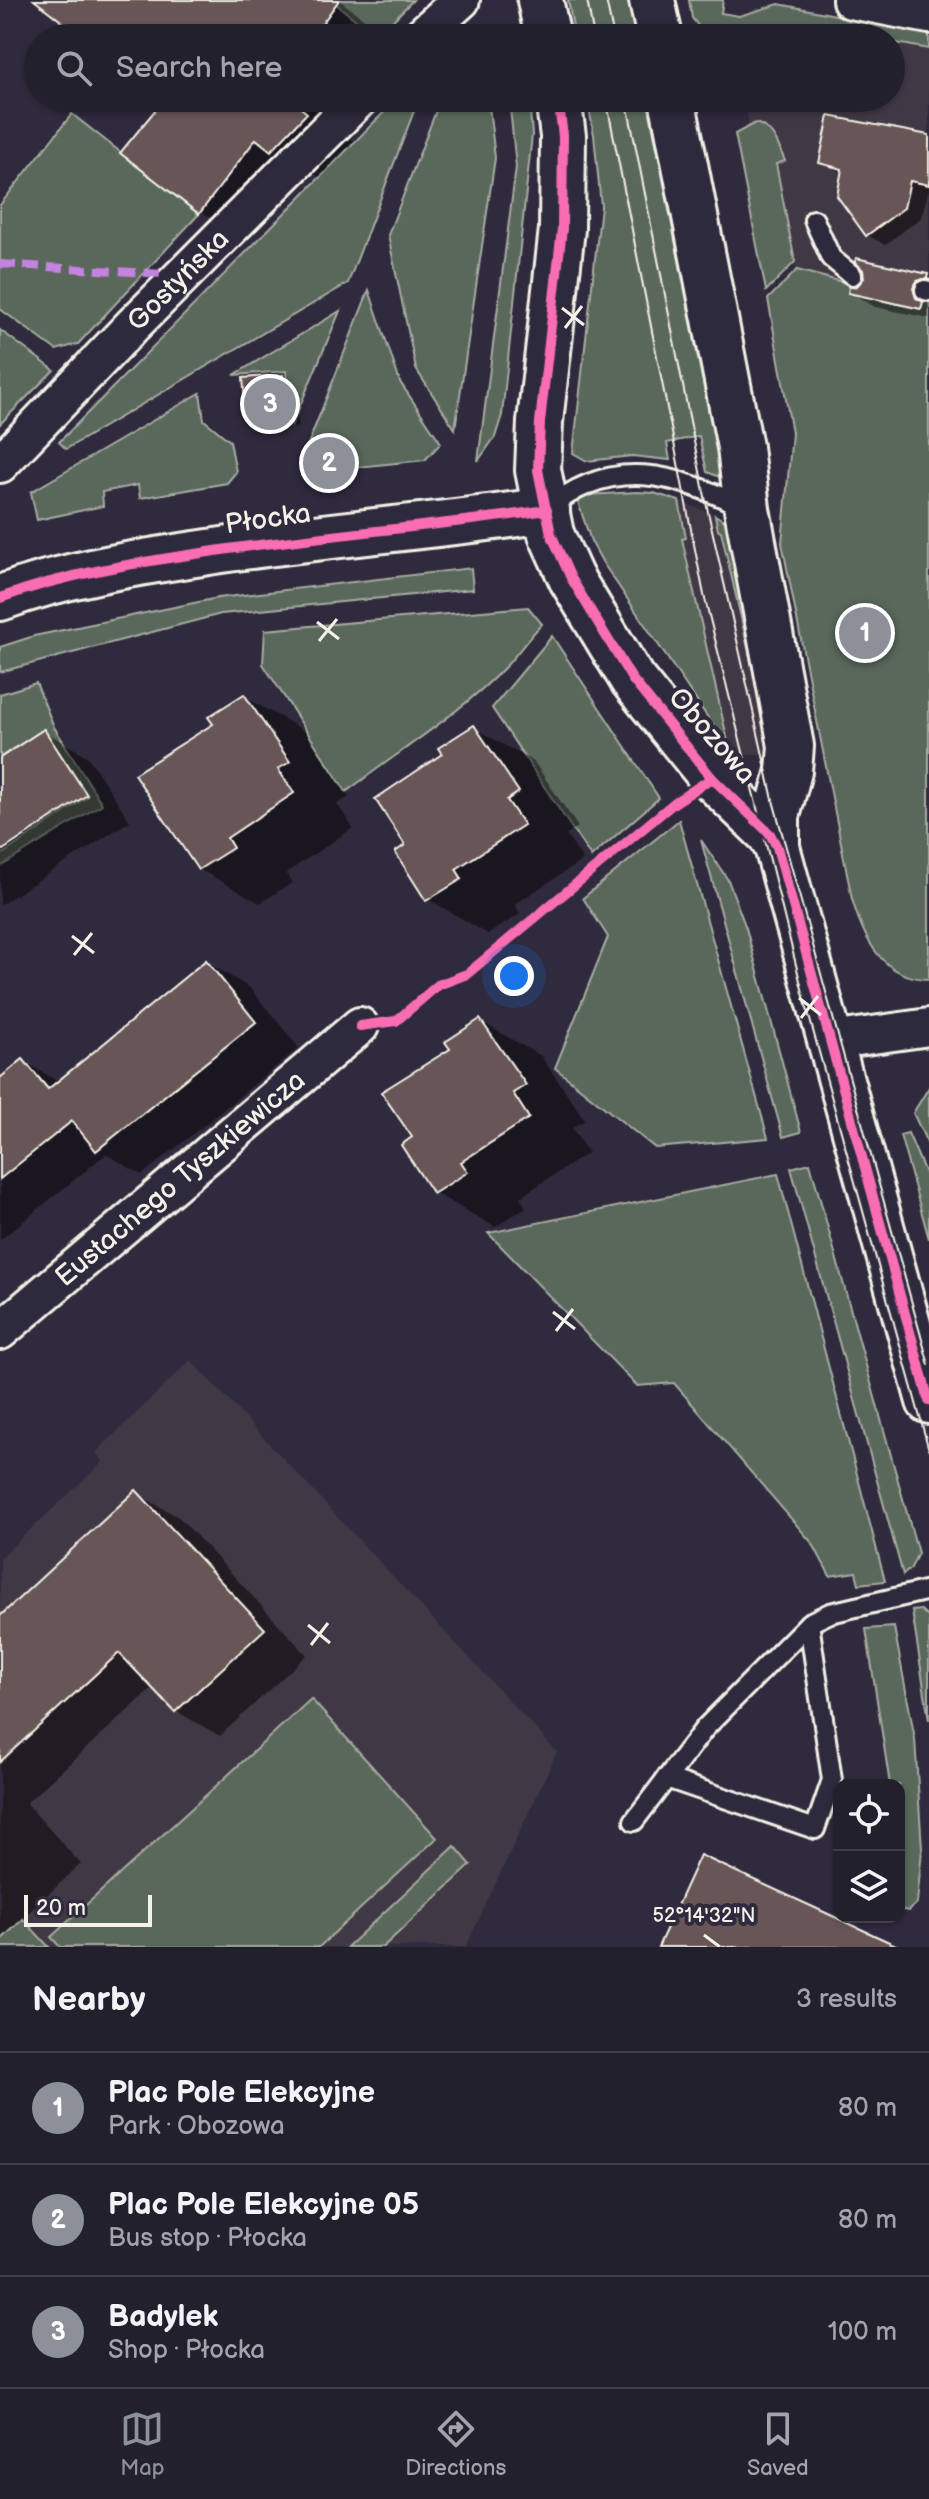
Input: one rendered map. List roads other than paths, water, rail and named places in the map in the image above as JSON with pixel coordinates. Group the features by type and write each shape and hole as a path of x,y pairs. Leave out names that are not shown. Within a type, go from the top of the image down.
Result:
{"street":[{"path":"434,24 461,0"},
{"path":"540,0 545,24"},
{"path":"652,0 657,24"},
{"path":"851,0 929,15"},
{"name":"Gostyńska","path":"0,464 155,302 346,112"},
{"name":"Obozowa","path":"560,112 563,136 562,229 540,422 538,470 551,534 560,557 632,679 696,759 770,834 777,847 929,1401"},
{"name":"Obozowa","path":"675,112 740,447 747,509 791,746 789,771 777,816 777,847"},
{"name":"Płocka","path":"0,598 29,587 130,563 294,539 475,521 547,510"},
{"path":"696,759 724,777 742,784 759,783 779,773 791,746"},
{"name":"Eustachego Tyszkiewicza","path":"0,1331 360,1026"},
{"path":"830,1041 929,1027"}],"lane":[{"path":"814,220 831,258 852,275"},
{"name":"Płocka","path":"547,510 566,494 585,484 625,475 682,480 747,509"},
{"path":"634,1821 705,1728 809,1623 830,1613 929,1590"},
{"path":"666,1778 815,1829 832,1780 809,1623"}],"tram line":[{"path":"587,0 591,24"},
{"path":"606,0 611,24"},
{"path":"609,112 704,595 806,1005 929,1450"},
{"path":"629,112 708,512 774,804 929,1365"}],"place":[{"name":"Badylek","path":"270,404"},
{"name":"Plac Pole Elekcyjne 05","path":"329,463"},
{"name":"Plac Pole Elekcyjne","path":"865,633"}]}
